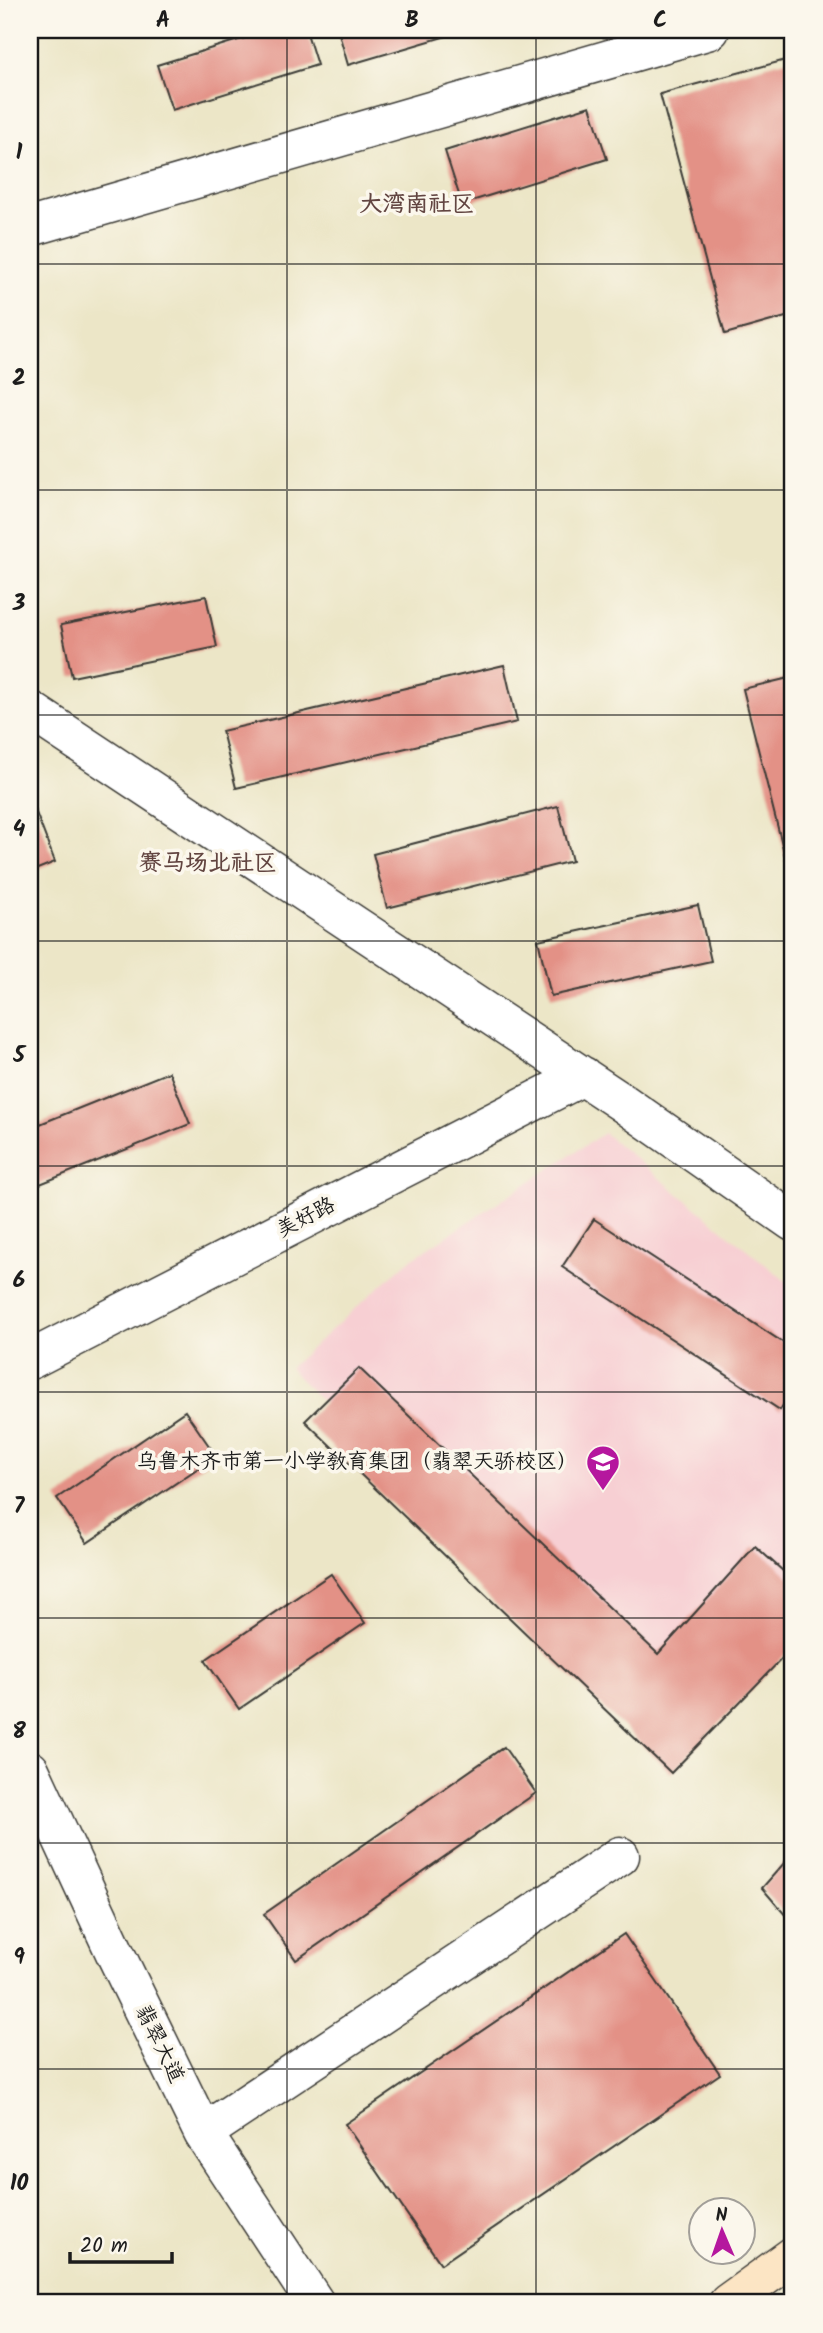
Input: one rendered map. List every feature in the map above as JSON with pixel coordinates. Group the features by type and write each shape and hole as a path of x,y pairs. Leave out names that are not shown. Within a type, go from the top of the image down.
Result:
{"main road":[{"path":"728,2303 793,2256"}],"street":[{"path":"30,227 710,30"},
{"path":"30,709 583,1076 793,1222"},
{"name":"美好路","path":"30,1360 583,1076"},
{"name":"翡翠大道","path":"30,1770 203,2133 315,2303"},
{"path":"203,2133 620,1856"}],"shaded area":[{"name":"乌鲁木齐市第一小学教育集团（翡翠天骄校区）","path":"604,1133 793,1287 793,1616 671,1752 289,1368 407,1262"}],"building":[{"path":"271,30 306,30 317,65 172,110 157,65"},
{"path":"338,30 467,30 348,65"},
{"path":"793,58 793,315 725,334 660,94"},
{"path":"590,106 607,159 462,204 445,151"},
{"path":"206,596 217,647 72,677 61,625"},
{"path":"504,665 517,722 236,788 222,731"},
{"path":"793,677 793,884 792,884 743,689"},
{"path":"30,797 55,862 30,872"},
{"path":"558,806 572,861 387,908 373,854"},
{"path":"698,905 711,961 551,996 538,940"},
{"path":"169,1072 190,1124 30,1188 30,1128"},
{"path":"594,1219 793,1349 793,1389 780,1410 562,1267"},
{"path":"359,1368 658,1654 755,1546 793,1580 793,1647 671,1773 305,1421"},
{"path":"185,1411 216,1456 87,1543 57,1498"},
{"path":"331,1574 365,1623 239,1709 205,1660"},
{"path":"504,1747 536,1793 296,1960 264,1914"},
{"path":"793,1853 793,1924 762,1888"},
{"path":"624,1934 720,2074 441,2264 345,2124"}],"place":[{"name":"乌鲁木齐市第一小学教育集团（翡翠天骄校区）","path":"603,1492"}],"district":[{"name":"大湾南社区","path":"417,205"},
{"name":"赛马场北社区","path":"208,864"}]}
